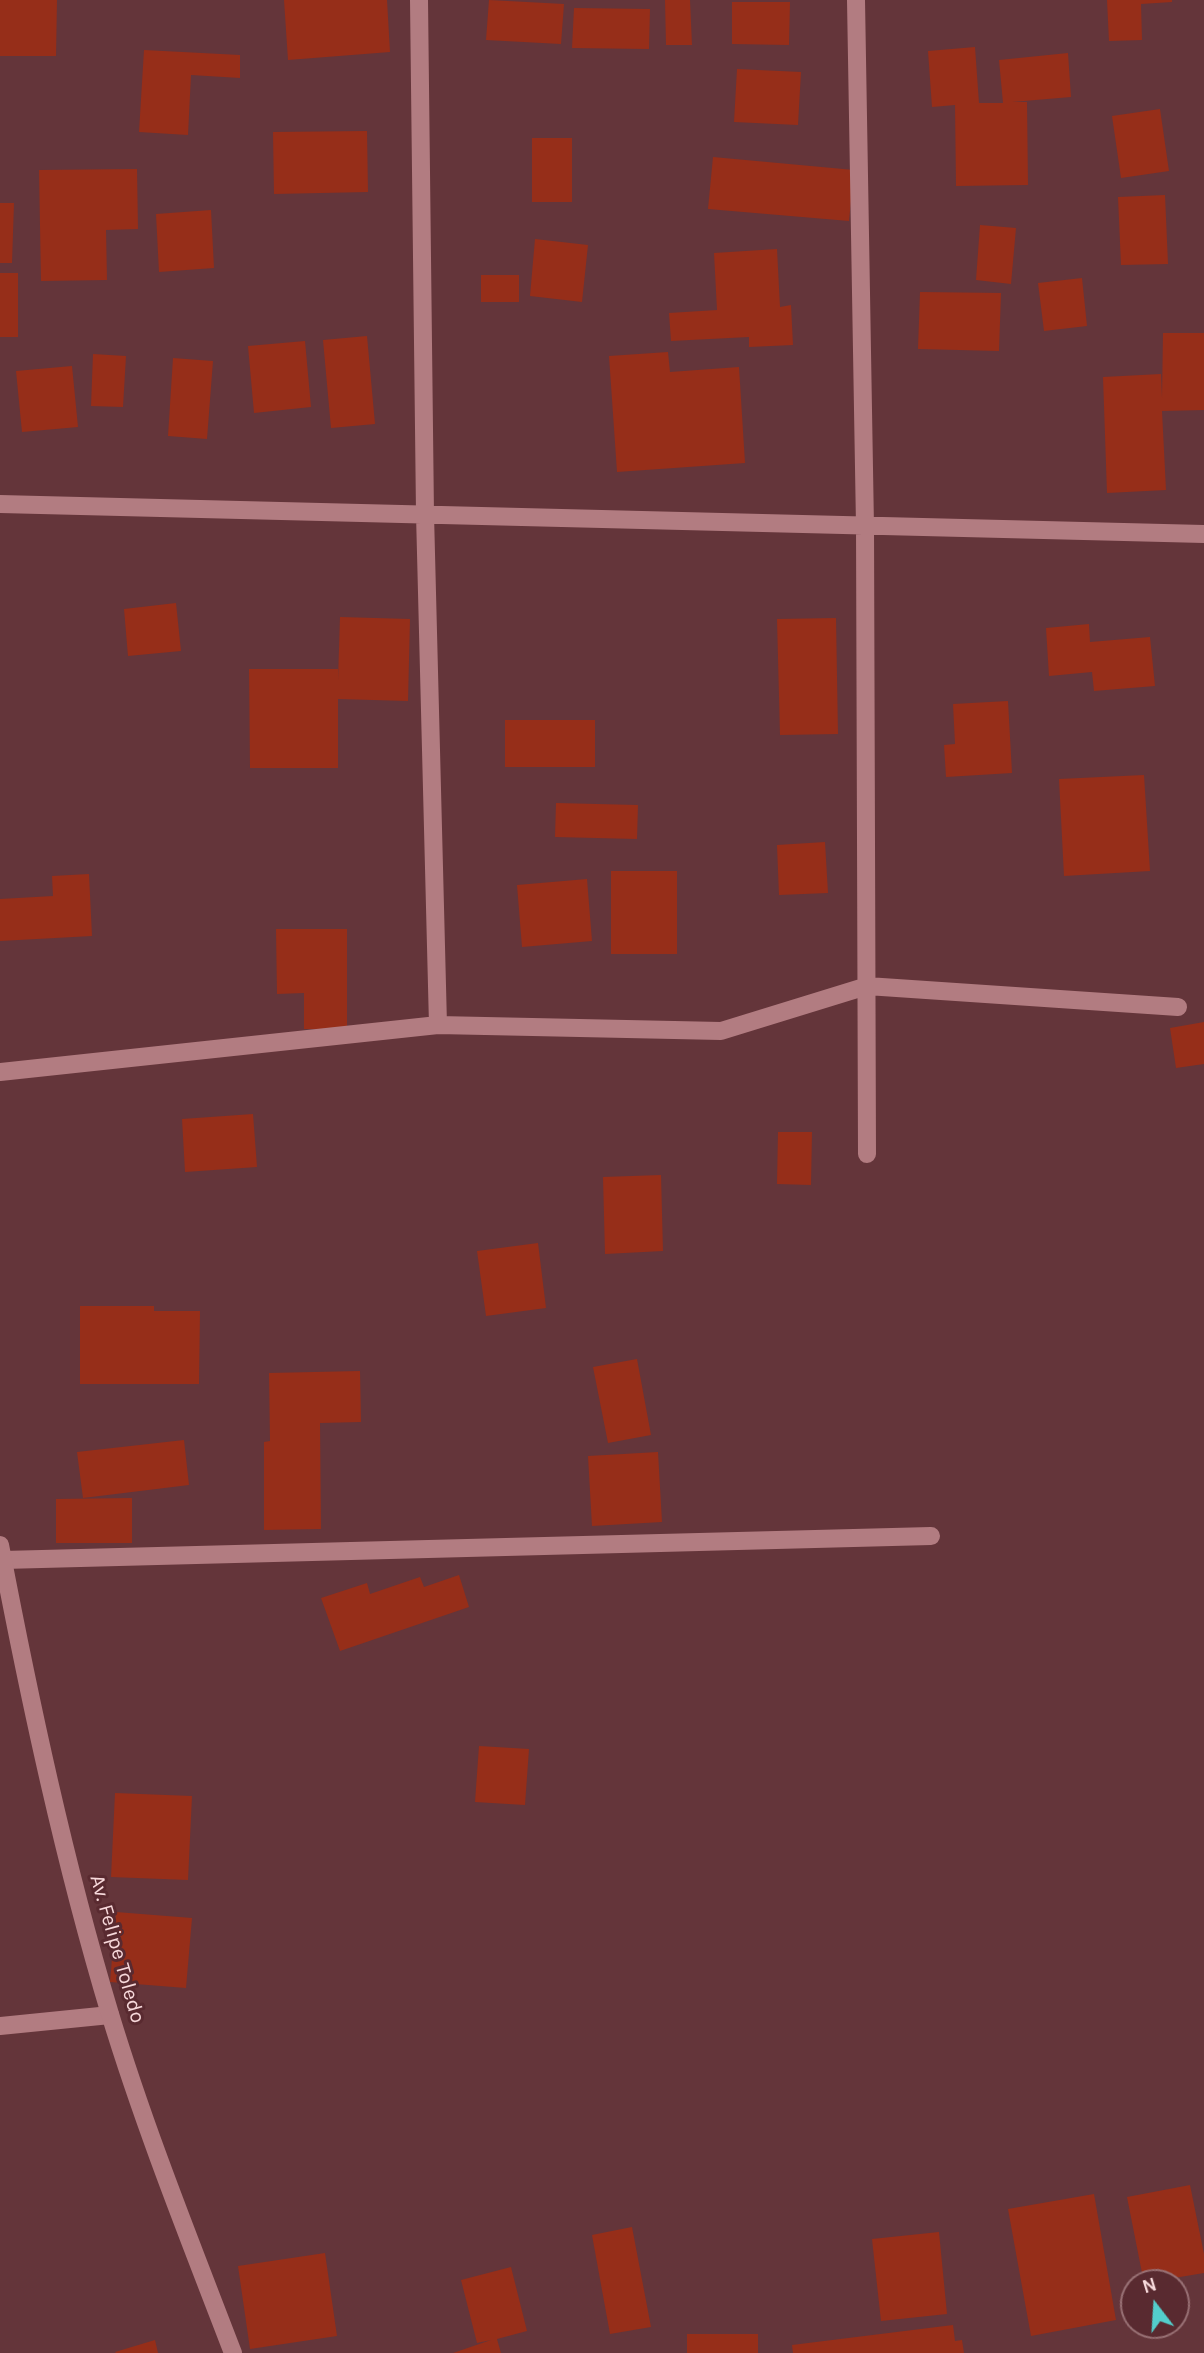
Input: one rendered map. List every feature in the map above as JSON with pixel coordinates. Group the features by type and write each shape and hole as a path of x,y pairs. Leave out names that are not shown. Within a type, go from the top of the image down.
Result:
{"street":[{"path":"419,0 425,514 438,1025"},
{"path":"856,0 865,526 867,1154"},
{"path":"0,504 1204,534"},
{"path":"0,1072 438,1025 721,1031 867,986 1178,1007"},
{"path":"1,1552 931,1536"},
{"name":"Av. Felipe Toledo","path":"1,1552 29,1693 110,2015 177,2208 233,2353"},
{"path":"0,2026 110,2015"}],"building":[{"path":"0,0 57,0 56,56 0,56"},
{"path":"284,0 387,0 390,52 288,60"},
{"path":"489,0 564,4 561,44 486,40"},
{"path":"665,0 690,0 692,45 666,45"},
{"path":"1107,0 1172,2 1141,4 1142,40 1109,41"},
{"path":"732,2 790,2 789,45 732,44"},
{"path":"574,8 650,9 649,49 572,48"},
{"path":"975,47 979,103 1003,103 999,60 1068,53 1071,97 1012,102 1027,102 1028,185 956,186 955,105 932,107 928,51"},
{"path":"144,50 240,55 240,78 191,75 188,135 139,132"},
{"path":"737,69 801,72 798,125 734,122"},
{"path":"1160,109 1169,171 1121,178 1112,116"},
{"path":"367,131 368,192 274,194 273,132"},
{"path":"532,138 572,138 572,202 532,202"},
{"path":"713,157 854,170 849,221 708,209"},
{"path":"137,169 138,229 106,230 107,280 41,281 39,170"},
{"path":"1165,195 1168,264 1121,265 1118,197"},
{"path":"0,203 14,203 12,263 0,263"},
{"path":"211,210 214,268 159,272 156,214"},
{"path":"980,225 1016,228 1011,284 976,280"},
{"path":"535,239 588,245 582,302 530,296"},
{"path":"777,249 780,307 791,305 793,345 749,347 749,337 671,341 669,313 717,310 714,253"},
{"path":"0,273 18,273 18,337 0,337"},
{"path":"481,275 519,275 519,302 481,302"},
{"path":"1082,278 1087,326 1044,331 1038,283"},
{"path":"920,292 1001,293 999,351 918,349"},
{"path":"1163,333 1204,333 1204,410 1162,411 1166,490 1107,493 1103,377 1161,374 1162,398"},
{"path":"367,336 375,424 331,428 323,340"},
{"path":"305,341 311,407 254,413 248,346"},
{"path":"668,352 670,372 739,367 745,463 617,472 609,356"},
{"path":"93,354 126,356 123,407 91,406"},
{"path":"173,358 213,361 207,439 168,436"},
{"path":"72,366 78,427 22,432 16,371"},
{"path":"176,603 181,651 128,656 124,609"},
{"path":"340,617 410,619 408,701 338,699 338,768 250,768 249,669 338,669 338,680"},
{"path":"836,618 838,734 780,735 777,619"},
{"path":"1089,624 1090,642 1150,637 1155,686 1094,691 1092,672 1049,676 1046,628"},
{"path":"1008,701 1012,773 946,777 944,745 955,744 953,704"},
{"path":"505,720 595,720 595,767 505,767"},
{"path":"1144,775 1150,871 1064,876 1059,779"},
{"path":"556,803 638,805 637,839 555,837"},
{"path":"825,842 828,893 779,895 777,845"},
{"path":"611,871 677,871 677,954 611,954"},
{"path":"89,874 92,936 0,941 0,899 53,896 52,876"},
{"path":"587,879 592,941 522,947 517,885"},
{"path":"276,929 347,929 347,1029 304,1029 304,993 277,994"},
{"path":"1204,1022 1204,1064 1176,1068 1170,1028"},
{"path":"253,1114 257,1167 185,1172 182,1119"},
{"path":"778,1132 812,1132 811,1185 777,1184"},
{"path":"661,1175 663,1251 605,1254 603,1177"},
{"path":"538,1243 546,1308 486,1316 477,1251"},
{"path":"80,1306 154,1306 154,1311 200,1311 199,1384 80,1384"},
{"path":"637,1359 651,1435 608,1443 593,1367"},
{"path":"360,1371 361,1422 320,1423 321,1529 264,1530 264,1442 270,1441 269,1373"},
{"path":"184,1440 189,1485 83,1498 77,1452"},
{"path":"658,1452 662,1522 592,1526 588,1456"},
{"path":"132,1498 132,1543 56,1543 56,1499"},
{"path":"459,1575 469,1607 340,1651 321,1598 367,1583 370,1594 420,1577 424,1587"},
{"path":"479,1746 529,1749 525,1805 475,1802"},
{"path":"115,1793 192,1796 188,1880 111,1877"},
{"path":"116,1912 192,1918 186,1988 110,1982"},
{"path":"1190,2185 1204,2254 1204,2273 1190,2275 1190,2269 1141,2269 1127,2197"},
{"path":"1094,2194 1116,2320 1031,2336 1008,2209"},
{"path":"632,2227 651,2327 610,2334 592,2235"},
{"path":"939,2232 947,2314 881,2321 872,2239"},
{"path":"325,2253 337,2336 250,2349 238,2266"},
{"path":"511,2267 527,2331 497,2339 501,2353 453,2353 491,2340 477,2343 461,2280"},
{"path":"953,2325 955,2341 962,2340 964,2353 793,2353 792,2345"},
{"path":"687,2334 758,2334 758,2353 687,2353"},
{"path":"155,2340 158,2353 115,2352"}]}
